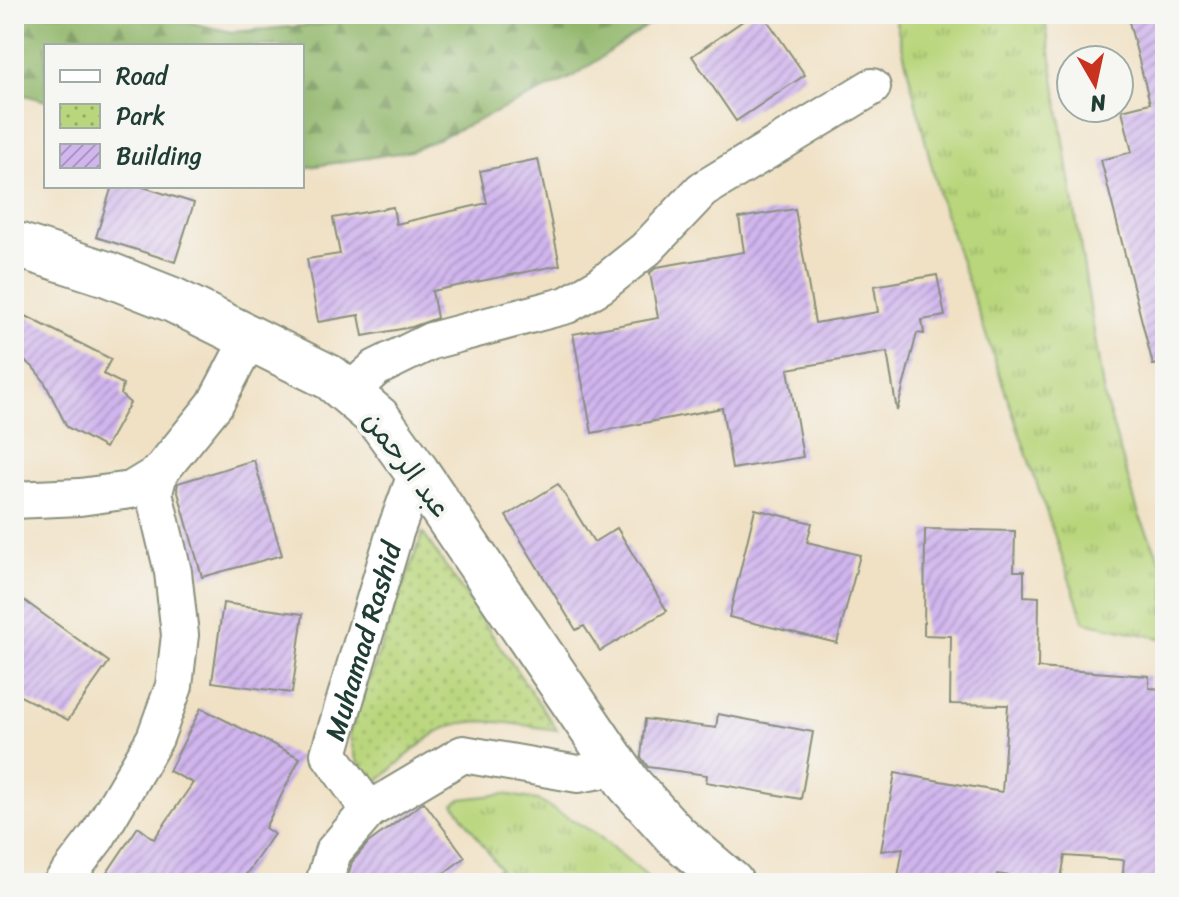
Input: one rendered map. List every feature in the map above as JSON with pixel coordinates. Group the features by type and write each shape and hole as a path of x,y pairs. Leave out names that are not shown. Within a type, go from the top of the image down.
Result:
{"street":[{"path":"348,393 376,368 431,341 523,318 579,299 646,249 702,190 872,87"},
{"name":"عبد الرحمن","path":"14,244 173,300 331,378 378,418 629,784 676,836 731,883"},
{"path":"14,500 80,497 131,490 159,473 215,404 250,337"},
{"name":"Muhamad Rashid","path":"369,810 329,754 395,532 417,472"},
{"path":"62,883 97,837 155,738 174,686 180,635 173,572 154,493 159,473"},
{"path":"324,883 333,852 369,810 463,754 578,774 618,767"}],"green space":[{"path":"14,14 152,14 232,32 324,24 366,14 664,14 573,77 411,151 304,168 304,44 44,44 44,100 14,92"},
{"path":"894,14 1044,14 1055,84 1055,124 1061,124 1104,396 1139,515 1165,570 1165,639 1084,622 940,200"},
{"path":"423,533 557,730 483,721 454,725 425,741 373,785 355,757 349,734"},
{"path":"504,794 537,800 595,833 655,883 479,883 500,869 454,804 461,799"}],"building":[{"path":"753,14 763,14 805,75 736,121 692,56"},
{"path":"1127,14 1165,14 1165,363 1153,365 1101,160 1132,152 1125,124 1135,124 1135,107 1150,103"},
{"path":"538,159 560,265 432,291 437,318 412,327 363,336 359,315 318,322 307,259 340,254 333,218 393,207 396,224 487,203 480,171"},
{"path":"111,188 146,188 194,203 175,262 96,237"},
{"path":"795,209 815,323 878,312 874,286 937,275 945,316 922,320 924,334 917,333 897,411 887,352 788,369 803,457 732,469 722,408 592,433 573,334 658,318 650,273 657,267 744,252 739,218"},
{"path":"14,310 111,359 103,374 123,384 121,395 130,403 105,448 67,427 44,381 32,366 14,354"},
{"path":"254,460 282,555 202,577 177,489 178,483"},
{"path":"558,484 594,542 617,528 667,611 600,651 584,626 576,630 506,516"},
{"path":"755,509 812,523 807,542 860,555 837,643 729,617"},
{"path":"925,529 1015,531 1014,571 1024,571 1024,596 1039,597 1038,668 1149,676 1149,688 1165,689 1165,883 1122,883 1124,860 1065,856 1060,883 997,874 995,883 897,883 903,848 881,851 895,773 1002,792 1008,705 950,704 951,636 924,635"},
{"path":"14,593 109,662 68,720 14,693"},
{"path":"223,603 303,614 292,693 212,682"},
{"path":"201,708 300,758 265,828 274,834 240,883 100,883 138,827 154,839 193,783 169,771"},
{"path":"718,714 813,732 801,799 706,782 707,775 648,767 641,757 645,719 716,728"},
{"path":"424,802 465,857 431,883 346,883 352,862 368,843"}]}
